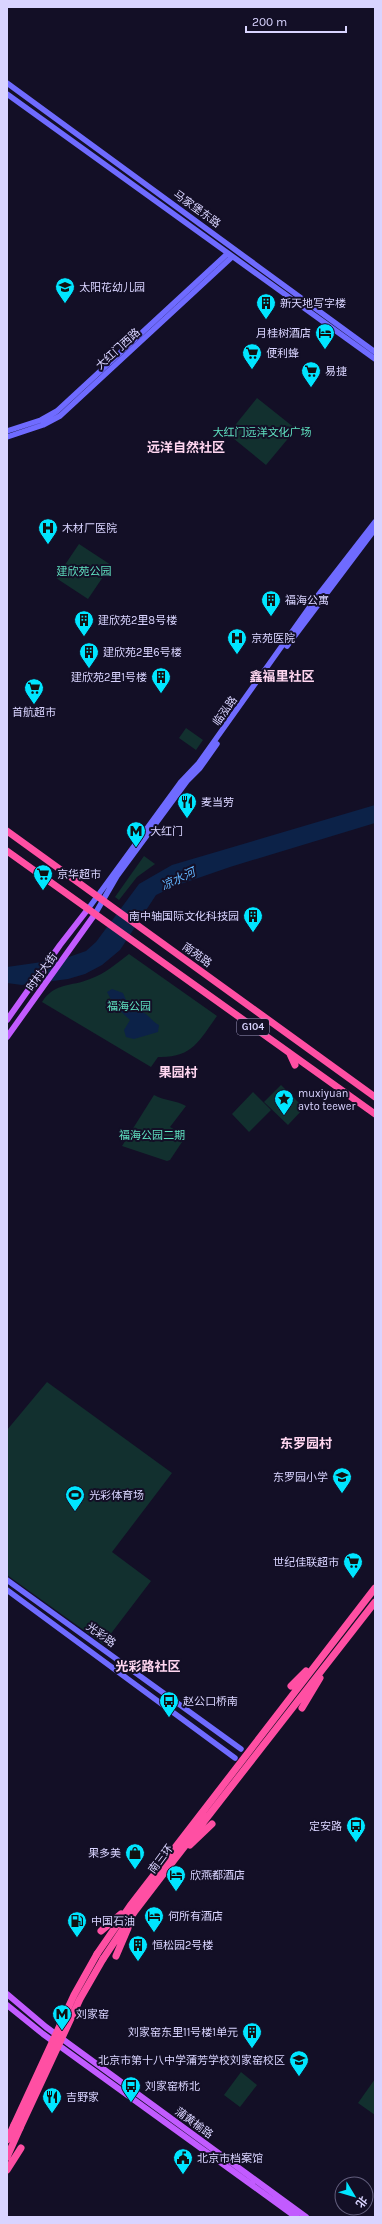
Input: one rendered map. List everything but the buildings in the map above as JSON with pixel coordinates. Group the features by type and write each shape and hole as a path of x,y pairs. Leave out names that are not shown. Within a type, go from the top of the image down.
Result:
{"highway":[{"name":"南苑路","path":"7,831 140,927 158,937 180,956 375,1097"},
{"name":"G104","path":"7,851 88,909 94,916 104,921 130,940 160,965 375,1114"},
{"path":"175,946 180,956"},
{"path":"290,1054 295,1065"},
{"path":"312,1070 318,1081"},
{"name":"南三环","path":"280,1717 333,1643 375,1588"},
{"name":"南三环","path":"7,2157 17,2127 74,1995 97,1954 280,1717 375,1602"},
{"path":"291,1686 333,1643"},
{"path":"302,1708 335,1652"},
{"name":"南三环","path":"7,2140 17,2127 80,1999 133,1908 174,1860 212,1804"},
{"path":"174,1860 212,1824"},
{"path":"101,1931 133,1908"},
{"path":"116,1956 133,1908"},
{"path":"7,2170 21,2148"}],"main road":[{"name":"马家堡东路","path":"7,83 375,352"},
{"name":"马家堡东路","path":"7,94 229,256 375,359"},
{"name":"大红门西路","path":"7,431 41,420 57,411 229,256"},
{"name":"大红门西路","path":"7,437 42,425 60,416 229,256"},
{"name":"临泓路","path":"94,916 100,898 180,783 198,764 316,598 375,522"},
{"name":"临泓路","path":"88,909 100,898 187,781 200,768 269,671 375,529"},
{"name":"时村大街","path":"7,1020 60,945 88,909"},
{"name":"时村大街","path":"7,1037 94,916"},
{"name":"光彩路","path":"7,1580 241,1749"},
{"name":"光彩路","path":"7,1590 235,1758"},
{"name":"蒲黄榆路","path":"7,1994 46,2027 306,2217"},
{"name":"蒲黄榆路","path":"7,2005 43,2034 296,2217"}],"green space":[{"name":"大红门远洋文化广场","path":"257,398 296,429 266,465 228,434"},
{"name":"建欣苑公园","path":"79,544 111,565 88,599 56,578"},
{"path":"186,728 203,740 196,750 179,738"},
{"path":"144,856 155,864 137,877 119,900 115,897"},
{"name":"福海公园","path":"129,954 217,1016 194,1046 179,1055 158,1057 151,1067 42,1002 52,991 95,977 111,968"},
{"path":"281,1085 304,1108 288,1125 264,1102"},
{"path":"253,1092 271,1110 249,1132 232,1114"},
{"name":"福海公园二期","path":"154,1095 186,1106 170,1127 186,1136 170,1160 167,1161 122,1146"},
{"name":"光彩体育场","path":"47,1382 172,1473 112,1552 151,1581 103,1644 7,1575 7,1430"},
{"path":"241,2072 257,2085 240,2107 224,2095"},
{"path":"375,2079 375,2115 358,2103"}],"water":[{"name":"凉水河","path":"375,805 375,823 230,867 175,886 156,895 120,950 102,965 85,974 68,979 22,985 7,983 7,967 63,959 86,951 96,942 139,884 172,865"},
{"path":"112,989 123,993 131,1012 143,1013 159,1025 158,1032 134,1039 126,1037 124,1030 130,1020 114,1005 107,992"}],"place":[{"name":"太阳花幼儿园","path":"65,304"},
{"name":"新天地写字楼","path":"266,320"},
{"name":"月桂树酒店","path":"325,350"},
{"name":"便利蜂","path":"252,370"},
{"name":"易捷","path":"311,388"},
{"name":"木材厂医院","path":"48,545"},
{"name":"福海公寓","path":"271,617"},
{"name":"建欣苑2里8号楼","path":"84,637"},
{"name":"京苑医院","path":"237,655"},
{"name":"建欣苑2里6号楼","path":"89,669"},
{"name":"建欣苑2里1号楼","path":"161,694"},
{"name":"首航超市","path":"34,705"},
{"name":"麦当劳","path":"187,819"},
{"name":"大红门","path":"136,848"},
{"name":"京华超市","path":"43,891"},
{"name":"南中轴国际文化科技园","path":"253,933"},
{"name":"muxiyuan avto teewer","path":"284,1116"},
{"name":"东罗园小学","path":"342,1494"},
{"name":"光彩体育场","path":"75,1512"},
{"name":"世纪佳联超市","path":"353,1579"},
{"name":"赵公口桥南","path":"169,1718"},
{"name":"定安路","path":"356,1843"},
{"name":"果多美","path":"135,1870"},
{"name":"欣燕都酒店","path":"176,1892"},
{"name":"何所有酒店","path":"154,1933"},
{"name":"中国石油","path":"77,1938"},
{"name":"恒松园2号楼","path":"138,1962"},
{"name":"刘家窑","path":"62,2031"},
{"name":"刘家窑东里11号楼1单元","path":"252,2049"},
{"name":"北京市第十八中学蒲芳学校刘家窑校区","path":"299,2077"},
{"name":"刘家窑桥北","path":"131,2103"},
{"name":"吉野家","path":"52,2114"},
{"name":"北京市档案馆","path":"183,2175"}],"district":[{"name":"远洋自然社区","path":"186,447"},
{"name":"鑫福里社区","path":"282,676"},
{"name":"果园村","path":"178,1072"},
{"name":"东罗园村","path":"306,1443"},
{"name":"光彩路社区","path":"148,1666"}]}
